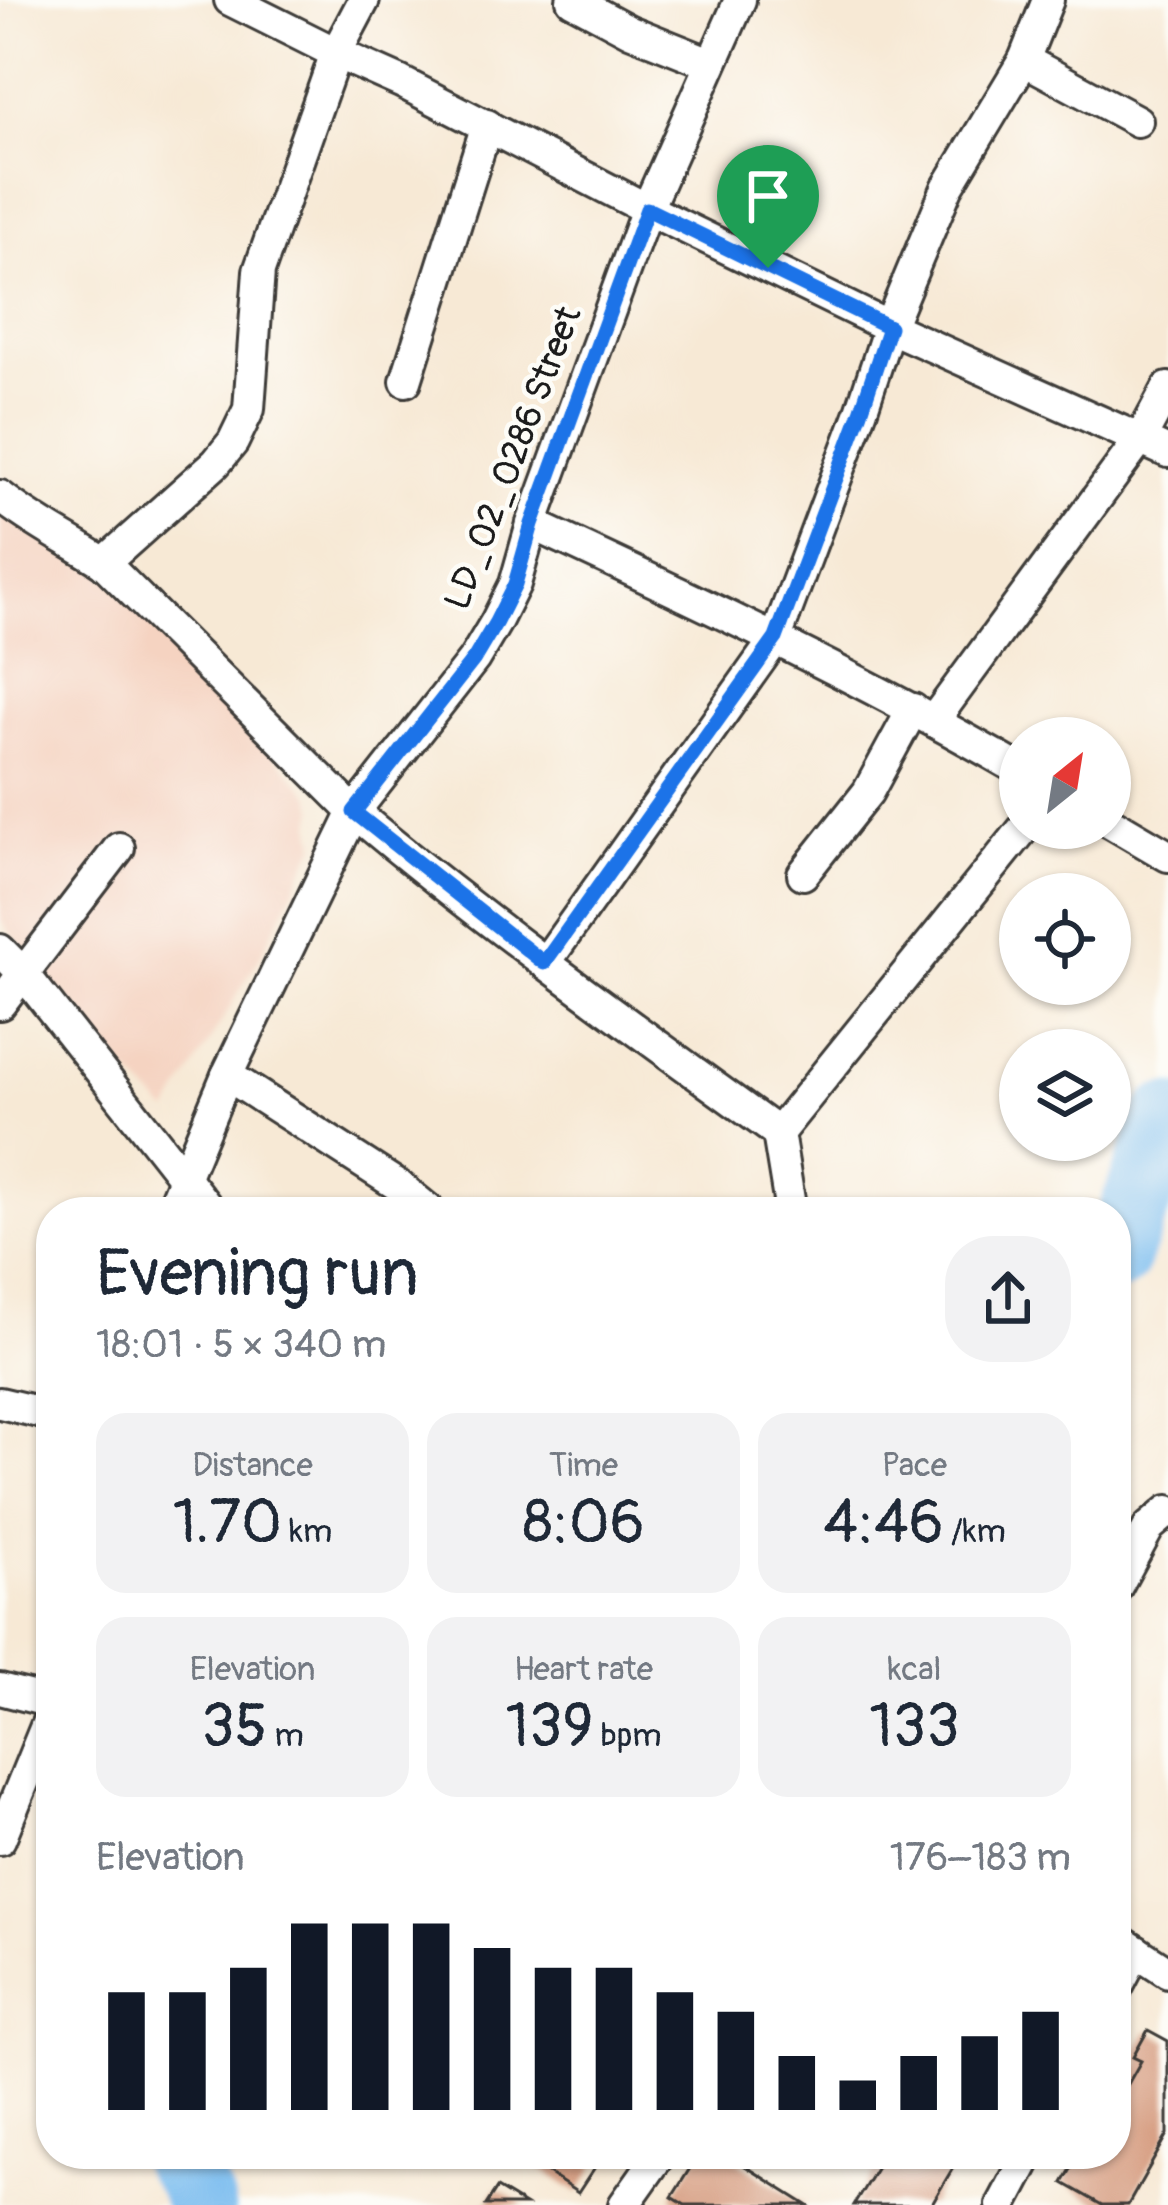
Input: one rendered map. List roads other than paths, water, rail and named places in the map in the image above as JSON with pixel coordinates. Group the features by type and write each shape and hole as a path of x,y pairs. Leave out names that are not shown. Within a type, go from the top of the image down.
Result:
{"street":[{"path":"230,0 889,327 1154,445"},
{"path":"104,563 216,463 233,442 248,409 259,271 336,53 364,0"},
{"path":"572,0 630,31 710,63"},
{"name":"LD_02_0286 Street","path":"176,1197 227,1075 354,812 474,659 515,584 532,524 647,209 740,0"},
{"path":"544,963 776,638 889,327 946,188 1024,60 1048,0"},
{"path":"1024,60 1137,121"},
{"path":"406,381 488,125"},
{"path":"802,874 924,714 1154,445 1168,388"},
{"path":"0,496 104,563 354,812 544,963 778,1133 789,1197"},
{"path":"532,524 776,638 999,758"},
{"path":"1131,834 1168,856"},
{"path":"0,1004 119,848"},
{"path":"778,1133 1007,849"},
{"path":"0,950 199,1197"},
{"path":"227,1075 413,1197"},
{"path":"0,1403 36,1411"},
{"path":"1131,1560 1149,1527 1168,1511"},
{"path":"0,1689 36,1708"},
{"path":"0,1839 36,1750"},
{"path":"1131,1948 1168,1972"},
{"path":"624,2205 649,2169"},
{"path":"1002,2205 1021,2169"}],"waterway":[{"path":"1131,1217 1168,1118"},
{"path":"183,2169 201,2205"}]}
